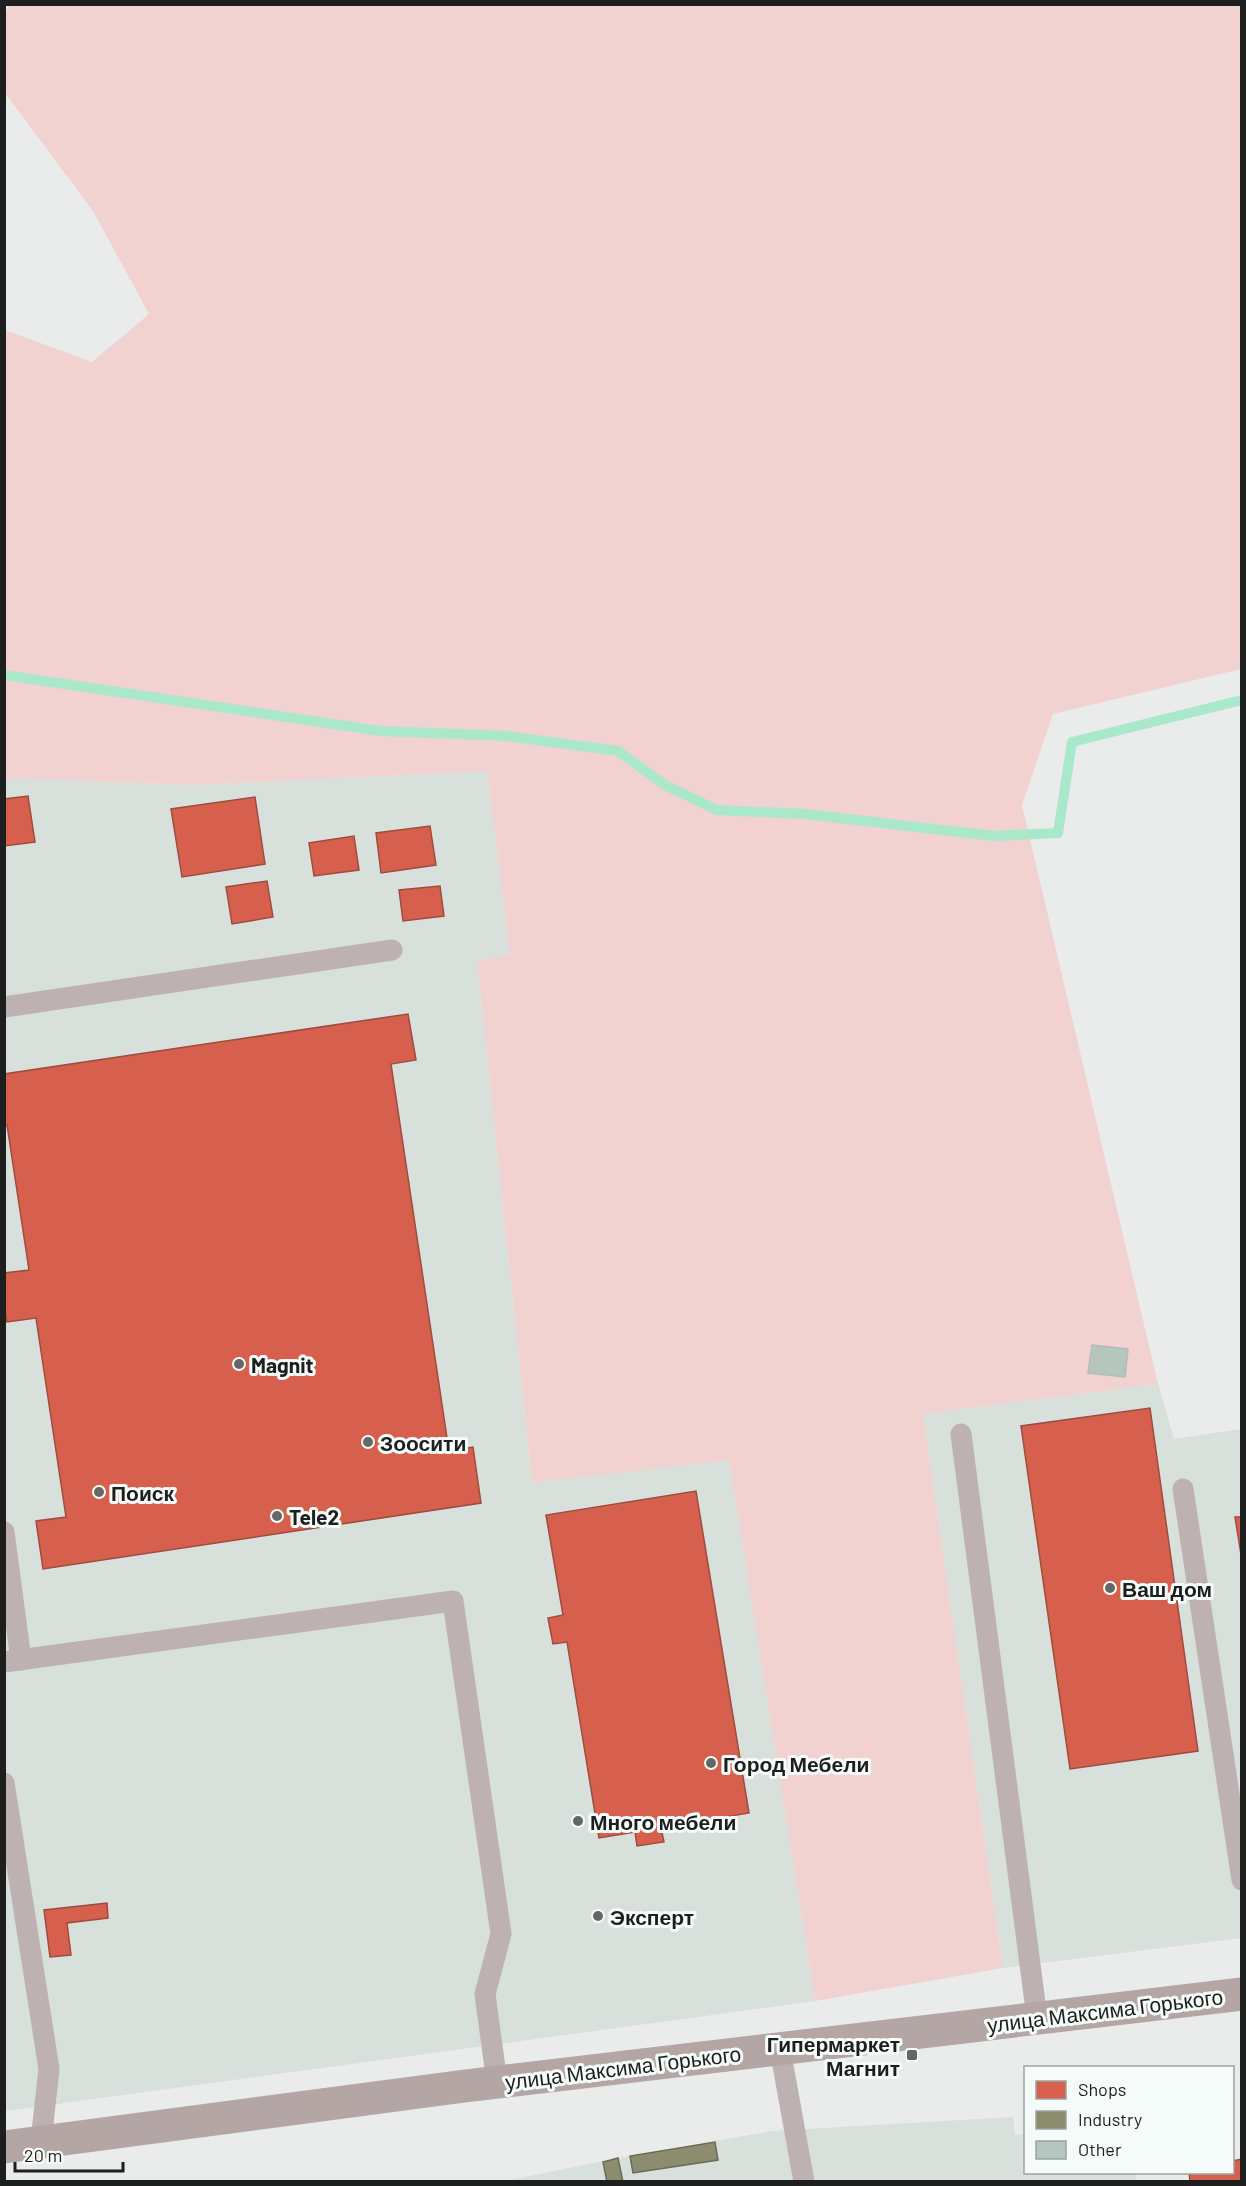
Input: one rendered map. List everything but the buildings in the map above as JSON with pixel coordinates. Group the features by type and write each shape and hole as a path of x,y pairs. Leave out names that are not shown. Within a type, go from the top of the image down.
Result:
{"main road":[{"name":"улица Максима Горького","path":"4,2147 497,2082 1242,1994"}],"lane":[{"path":"4,1007 392,950"},
{"path":"961,1434 1037,2018"},
{"path":"1183,1489 1242,1880"},
{"path":"4,1532 13,1661 453,1601 501,1934 485,1994 497,2082"},
{"path":"4,1784 50,2069 41,2141"},
{"path":"780,2049 806,2179"}],"shaded area":[{"path":"10,5 1241,5 1241,669 1053,714 1022,805 1158,1384 923,1414 1003,1968 815,2001 729,1460 532,1483 477,961 510,955 487,771 194,785 5,778 5,330 92,362 149,314 93,211 5,93 5,12"},
{"path":"487,771 510,955 477,961 532,1483 729,1459 815,2001 5,2111 5,778 194,785"},
{"path":"1158,1384 1174,1439 1241,1429 1241,1938 1003,1968 923,1414"},
{"path":"1013,2117 1015,2135 1024,2134 1024,2174 1135,2174 1136,2181 501,2182 618,2158 772,2131"}],"waterway":[{"path":"4,675 380,731 506,736 618,751 665,785 717,810 805,814 994,836 1058,833 1072,742 1242,700"}],"place":[{"name":"Magnit","path":"239,1364"},
{"name":"Зоосити","path":"368,1442"},
{"name":"Поиск","path":"99,1492"},
{"name":"Tele2","path":"277,1516"},
{"name":"Ваш дом","path":"1110,1588"},
{"name":"Город Мебели","path":"711,1763"},
{"name":"Много мебели","path":"578,1821"},
{"name":"Эксперт","path":"598,1916"},
{"name":"Гипермаркет Магнит","path":"912,2055"}]}
